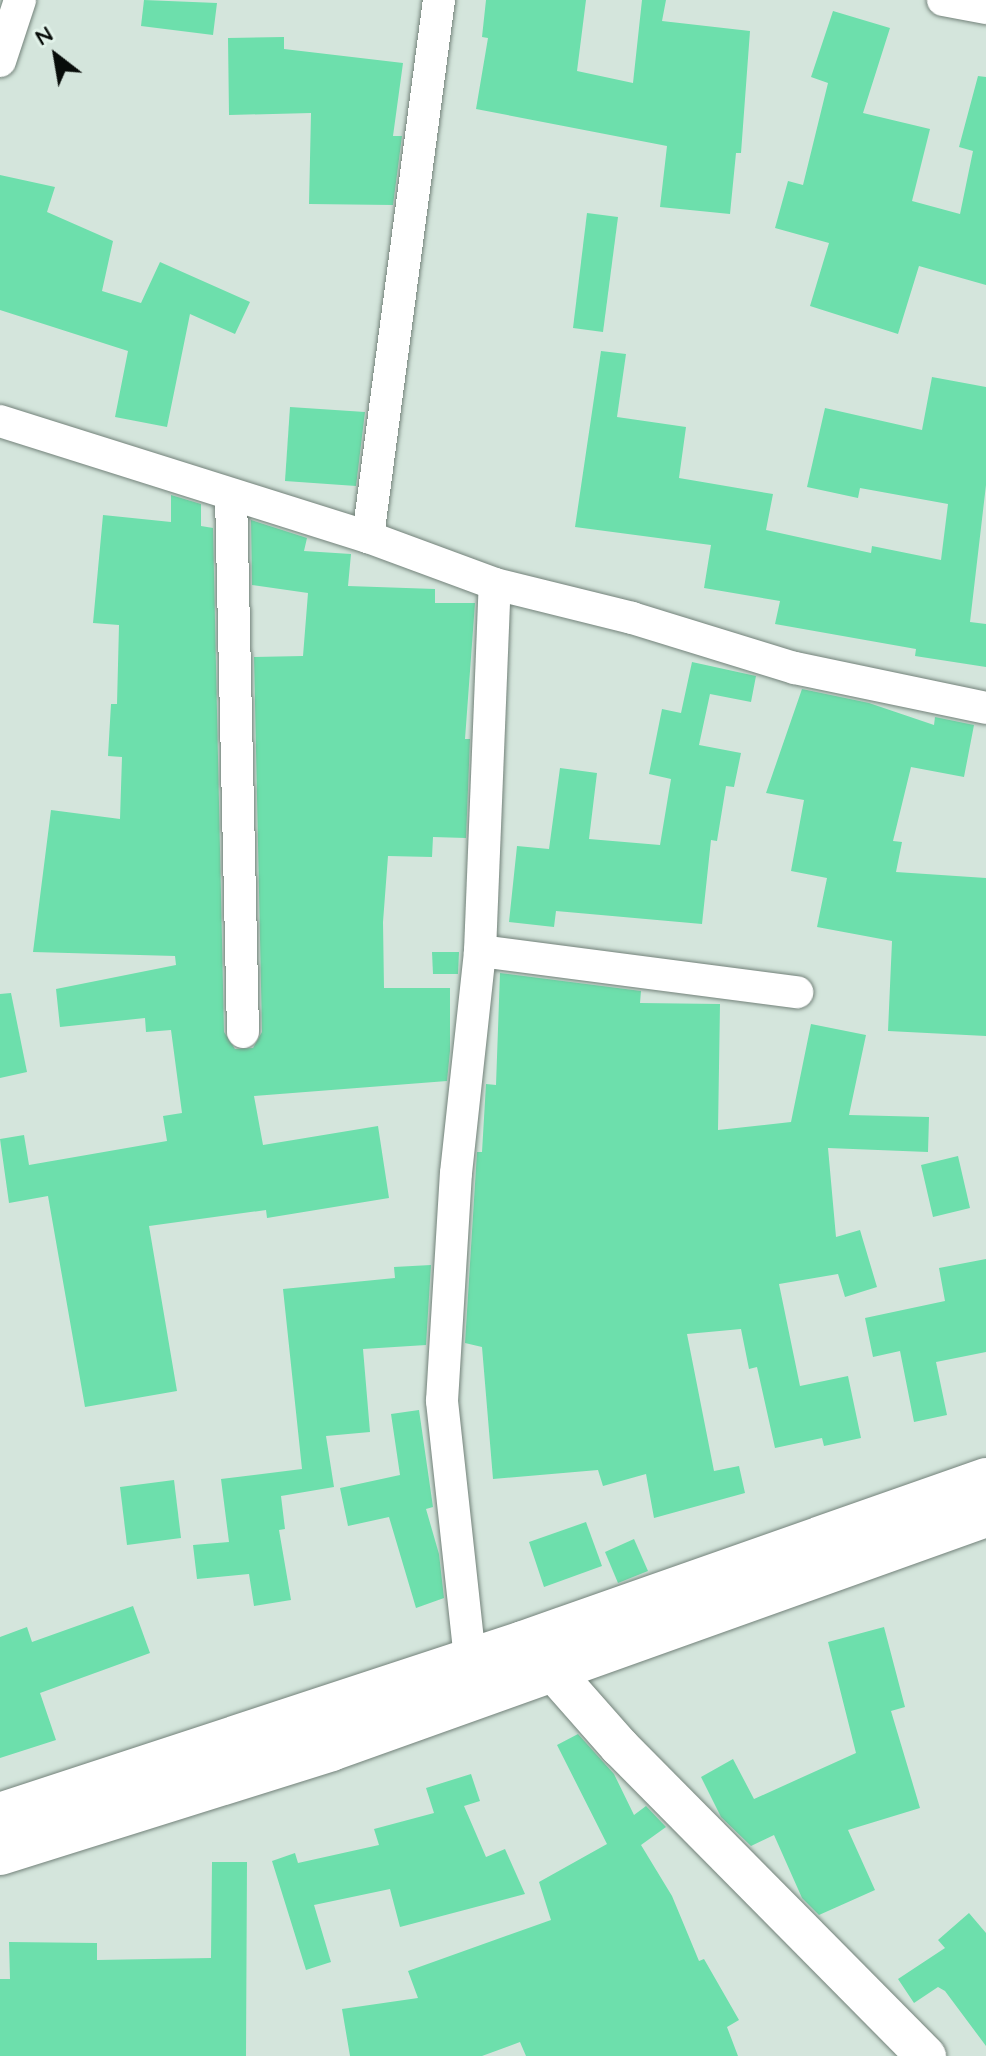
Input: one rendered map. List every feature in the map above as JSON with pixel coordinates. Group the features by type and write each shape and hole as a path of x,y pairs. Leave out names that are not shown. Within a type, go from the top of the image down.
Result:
{"main road":[{"path":"0,1815 470,1659 986,1480"},
{"path":"0,1853 191,1796 986,1515"}],"street":[{"path":"0,61 20,0"},
{"path":"368,537 439,0"},
{"path":"943,0 986,8"},
{"path":"0,421 368,537 495,584 632,618 795,668 986,708"},
{"path":"231,495 243,1032"},
{"path":"470,1659 442,1401 456,1173 480,951 495,584"},
{"path":"480,951 797,992"},
{"path":"552,1670 620,1747 926,2056"}],"building":[{"path":"144,0 217,3 213,35 141,26"},
{"path":"486,0 586,0 577,71 633,83 642,0 666,0 662,21 750,31 741,153 736,153 730,214 660,207 667,146 476,109 488,38 482,37"},
{"path":"833,11 890,28 863,113 930,129 912,201 960,214 973,151 959,147 978,76 986,77 986,285 919,266 898,334 810,306 829,243 775,228 788,181 803,185 828,83 811,77"},
{"path":"284,37 284,49 403,63 393,136 402,136 393,205 309,204 311,113 229,115 228,38"},
{"path":"0,175 55,187 47,212 113,241 102,291 141,303 160,262 250,302 235,334 190,314 167,427 115,417 128,351 0,310"},
{"path":"587,213 618,217 603,332 573,328"},
{"path":"601,351 626,354 617,417 686,427 679,478 773,494 766,530 871,553 872,546 941,560 948,504 860,488 858,498 807,487 825,408 922,430 932,377 986,387 986,485 970,622 986,624 986,667 915,656 916,649 775,624 780,601 704,588 711,545 575,527"},
{"path":"290,407 365,412 356,486 285,481"},
{"path":"171,495 201,504 201,526 213,528 224,1032 235,1049 253,1048 262,1032 254,657 303,656 308,593 252,585 251,520 307,538 304,551 351,554 348,586 435,589 435,603 475,603 465,739 470,739 466,838 433,837 432,857 388,856 383,922 384,988 450,988 450,1051 447,1081 254,1096 263,1145 378,1126 389,1198 267,1218 266,1210 149,1226 177,1391 85,1407 48,1196 9,1203 0,1139 24,1135 29,1165 167,1141 163,1116 182,1113 171,1030 146,1032 145,1018 60,1027 56,989 176,965 175,956 33,952 51,810 120,819 122,757 108,756 111,704 117,704 119,625 93,623 103,515 171,522"},
{"path":"692,662 756,676 751,702 710,694 699,745 741,753 734,787 726,786 717,841 711,840 702,924 556,911 554,927 509,922 517,846 549,849 560,768 597,773 589,839 660,845 671,779 649,774 662,709 681,713"},
{"path":"802,689 869,703 934,725 935,717 974,725 964,777 911,767 893,841 902,842 896,872 986,878 986,1036 888,1031 892,941 817,927 827,878 791,871 804,800 766,793"},
{"path":"432,952 459,952 458,974 433,974"},
{"path":"500,973 641,991 640,1003 720,1004 718,1130 791,1122 811,1024 866,1035 849,1115 929,1117 928,1152 828,1148 836,1237 860,1230 877,1287 845,1297 838,1274 779,1284 800,1386 848,1376 861,1438 824,1446 822,1438 775,1448 757,1367 749,1369 741,1329 687,1334 714,1471 739,1466 745,1493 654,1518 646,1474 603,1486 598,1470 493,1479 482,1347 465,1343 477,1152 482,1152 486,1084 496,1085"},
{"path":"11,993 27,1072 0,1078 0,994"},
{"path":"958,1156 970,1208 933,1217 921,1165"},
{"path":"986,1259 986,1352 936,1362 947,1415 914,1422 900,1351 873,1357 865,1318 945,1301 939,1268"},
{"path":"431,1265 426,1345 363,1349 370,1432 326,1436 334,1487 281,1496 285,1529 279,1530 291,1600 254,1606 249,1574 197,1579 193,1545 229,1542 221,1479 302,1469 283,1289 395,1278 394,1267"},
{"path":"419,1410 433,1507 426,1509 439,1554 444,1598 416,1608 389,1517 348,1526 340,1488 400,1475 391,1414"},
{"path":"174,1480 181,1538 127,1545 120,1487"},
{"path":"586,1522 602,1566 544,1587 529,1542"},
{"path":"634,1539 648,1571 618,1583 605,1552"},
{"path":"133,1606 150,1653 40,1693 56,1740 0,1758 0,1637 27,1627 32,1642"},
{"path":"884,1627 905,1707 891,1711 920,1808 848,1830 875,1890 819,1915 802,1898 774,1835 751,1846 721,1817 701,1777 733,1759 754,1799 856,1753 828,1642"},
{"path":"578,1734 614,1774 634,1815 646,1806 666,1827 641,1845 672,1896 699,1961 704,1959 739,2020 727,2027 738,2056 526,2056 520,2042 482,2056 350,2056 342,2009 418,1998 408,1971 551,1920 539,1882 607,1844 557,1745"},
{"path":"471,1774 480,1801 464,1806 486,1857 505,1849 525,1894 400,1927 390,1889 314,1905 331,1962 306,1970 272,1861 295,1853 298,1863 379,1845 374,1829 434,1813 426,1788"},
{"path":"212,1862 247,1862 246,2056 0,2056 0,1979 10,1979 9,1942 97,1943 97,1960 211,1958"},
{"path":"969,1913 986,1933 986,2046 945,1991 938,1987 914,2003 898,1979 945,1948 938,1940"}]}
